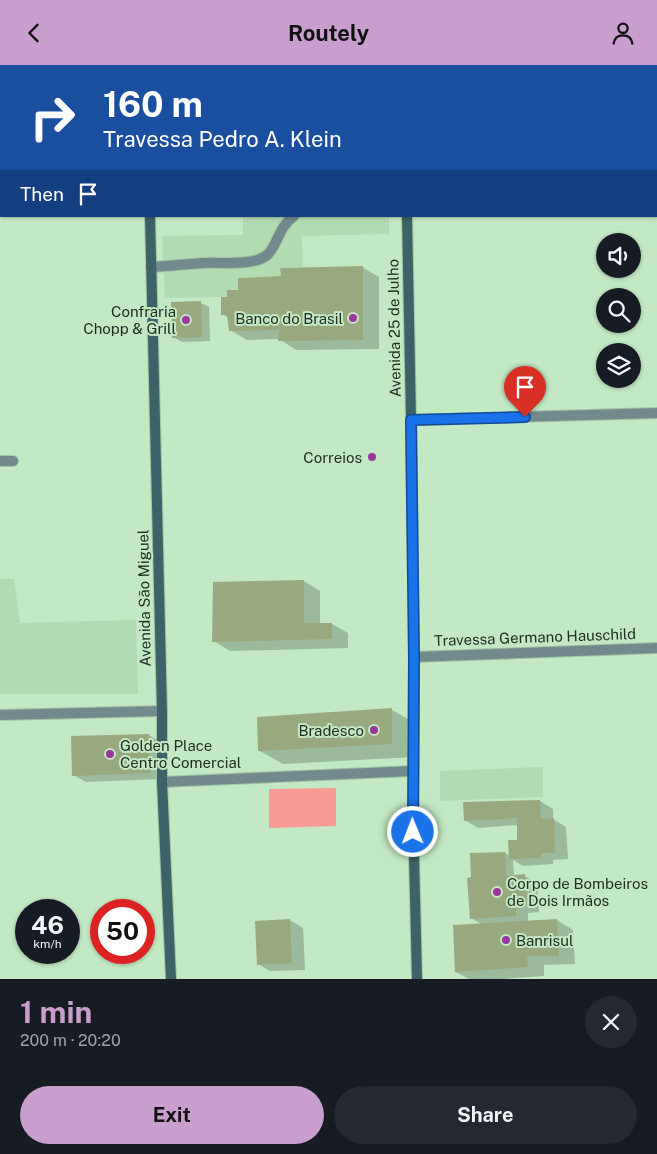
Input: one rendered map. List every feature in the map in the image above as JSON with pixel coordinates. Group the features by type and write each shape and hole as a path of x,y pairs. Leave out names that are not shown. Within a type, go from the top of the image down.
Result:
{"main road":[{"name":"Avenida São Miguel","path":"150,217 162,711 162,782 171,979"},
{"name":"Avenida 25 de Julho","path":"407,217 414,657 413,813 417,979"}],"street":[{"path":"151,267 260,259 270,252 281,230 293,217"},
{"path":"411,420 657,413"},
{"path":"0,461 13,461"},
{"name":"Travessa Germano Hauschild","path":"414,657 657,648"},
{"path":"0,715 162,711"},
{"path":"162,782 413,771"}],"shaded area":[{"path":"243,217 389,217 389,234 302,236 303,267 281,268 281,276 238,278 238,290 227,290 227,297 165,298 162,236 243,235"},
{"path":"0,579 14,579 20,623 136,620 138,694 0,694"},
{"path":"543,767 543,797 440,801 440,771"},
{"path":"336,788 336,826 269,828 269,789"}],"building":[{"path":"363,266 363,340 278,341 279,330 229,331 227,315 221,315 221,297 227,297 227,290 238,290 238,278 281,276 280,268"},
{"name":"Confraria Chopp & Grill","path":"201,301 202,337 172,338 171,302"},
{"path":"304,580 304,623 332,623 332,639 212,642 213,582"},
{"path":"392,708 392,744 258,751 257,717"},
{"name":"Golden Place Centro Comercial","path":"149,734 150,773 72,776 71,736"},
{"path":"540,800 541,819 554,818 555,853 541,853 541,858 509,859 508,840 517,840 517,818 464,821 463,802"},
{"name":"Corpo de Bombeiros de Dois Irmãos","path":"505,852 506,876 525,874 527,905 516,906 516,916 470,919 467,878 471,877 470,853"},
{"path":"290,919 292,963 257,965 255,921"},
{"name":"Banrisul","path":"557,919 559,956 527,956 528,967 455,972 453,925"}],"place":[{"name":"Banco do Brasil","path":"353,318"},
{"name":"Confraria Chopp & Grill","path":"186,320"},
{"name":"Correios","path":"372,457"},
{"name":"Bradesco","path":"374,730"},
{"name":"Golden Place Centro Comercial","path":"110,754"},
{"name":"Corpo de Bombeiros de Dois Irmãos","path":"497,892"},
{"name":"Banrisul","path":"506,940"}],"route":[{"path":"413,832 414,657 411,420 525,417"}]}
